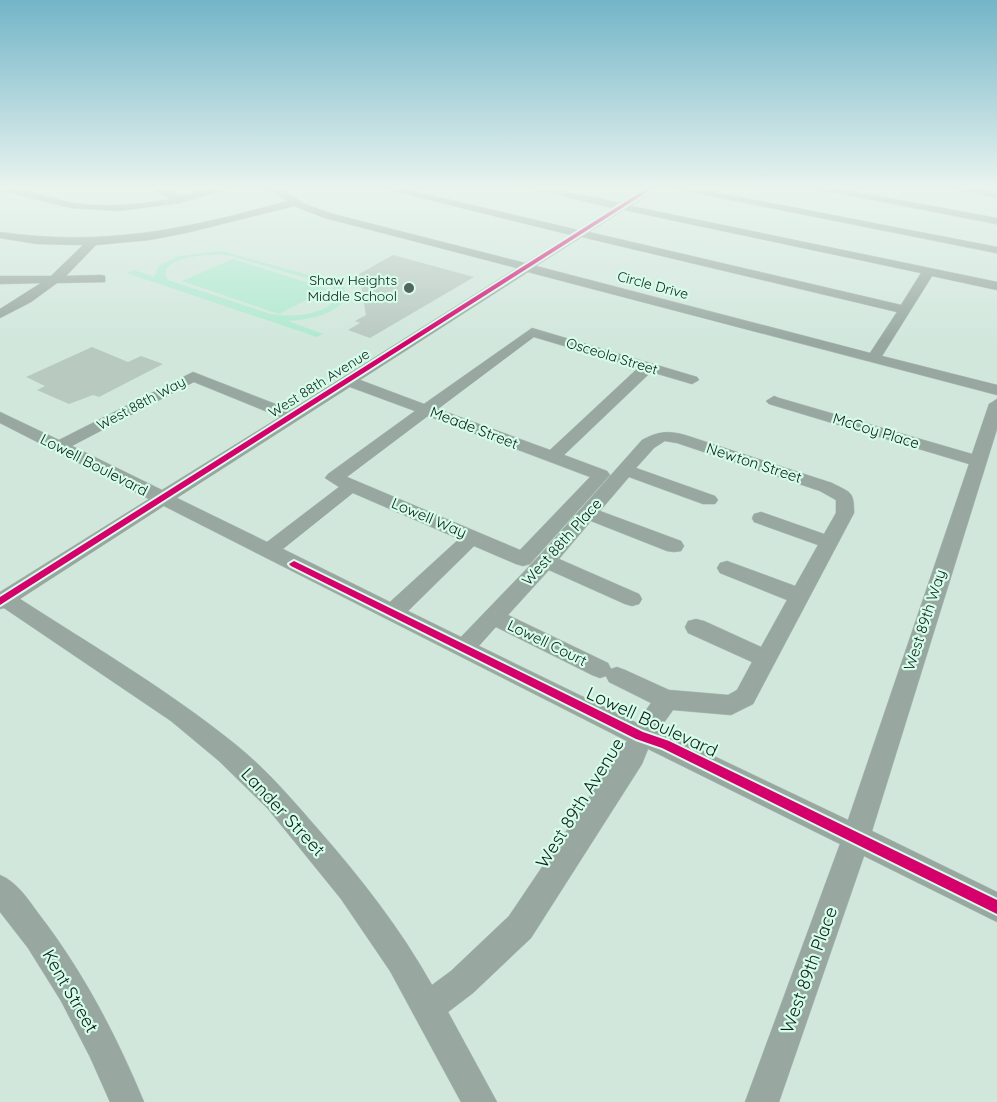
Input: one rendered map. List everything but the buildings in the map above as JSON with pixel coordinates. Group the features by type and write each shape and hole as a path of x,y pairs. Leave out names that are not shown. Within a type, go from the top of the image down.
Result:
{"street":[{"path":"28,238 93,241 116,238"},
{"name":"Circle Drive","path":"415,238 997,390"},
{"name":"West 88th Avenue","path":"3,601 572,238"},
{"path":"598,238 904,310"},
{"path":"770,238 997,286"},
{"path":"937,238 997,250"},
{"path":"0,314 53,281 72,266 93,241"},
{"path":"874,358 928,272"},
{"path":"0,280 101,279"},
{"name":"Osceola Street","path":"426,410 532,332 692,380"},
{"path":"552,457 648,367"},
{"name":"West 88th Way","path":"58,447 192,376 292,416"},
{"name":"Meade Street","path":"348,381 601,475 523,559"},
{"name":"McCoy Place","path":"774,400 977,461"},
{"name":"West 89th Way","path":"855,837 997,404"},
{"name":"Lowell Way","path":"426,410 334,478 523,559"},
{"name":"Lowell Boulevard","path":"0,417 640,736 665,744 997,907"},
{"name":"West 88th Place","path":"463,649 546,561 648,444 662,436"},
{"name":"Newton Street","path":"662,436 679,438 826,487 844,497 845,513 828,542"},
{"path":"626,470 709,500"},
{"path":"268,551 352,485"},
{"path":"587,513 674,546"},
{"path":"666,700 731,705 746,697 828,542 762,518"},
{"path":"392,614 472,537"},
{"path":"546,561 632,599"},
{"path":"727,568 799,596"},
{"name":"Lander Street","path":"3,601 179,714 228,753 276,801 351,889 401,960 480,1102"},
{"name":"Lowell Court","path":"494,617 666,700"},
{"path":"696,627 766,658"},
{"name":"West 89th Avenue","path":"429,1007 462,982 520,927 633,756 640,736 655,719 666,700"},
{"name":"West 89th Place","path":"762,1102 855,837"},
{"name":"Kent Street","path":"0,889 46,949 72,989 114,1070 127,1102"}],"green space":[{"path":"221,251 335,282 344,287 347,296 342,303 329,312 288,321 323,334 317,337 127,273 134,270 154,277 159,266 179,256","holes":["202,255 232,256 325,284 333,289 337,298 331,304 315,312 297,315 270,314 168,280 166,273 168,267 174,262"]},
{"path":"233,259 328,289 279,314 182,281"}],"cycle path":[{"path":"0,602 572,238"},
{"path":"294,564 640,736 665,744 997,907"}],"place":[{"name":"Shaw Heights Middle School","path":"409,288"}]}
